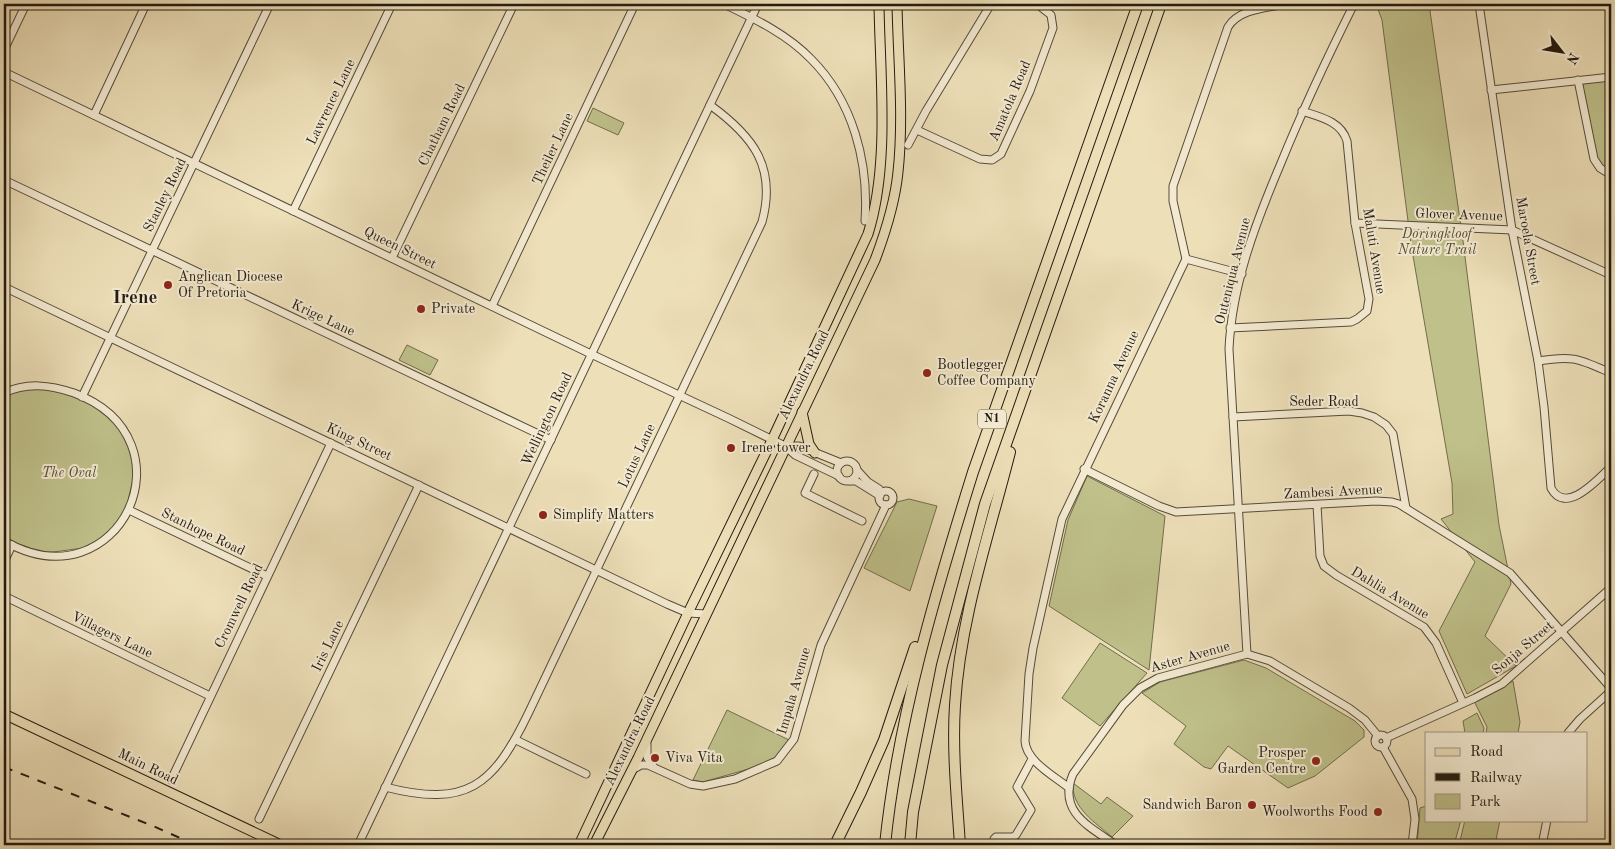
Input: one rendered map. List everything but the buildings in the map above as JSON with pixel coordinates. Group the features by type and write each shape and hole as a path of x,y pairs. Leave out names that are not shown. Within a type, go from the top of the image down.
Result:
{"highway":[{"name":"N1","path":"885,845 888,811 916,666 954,532 973,472 1138,4"},
{"name":"N1","path":"910,845 913,812 942,665 985,504 1161,4"},
{"path":"960,845 956,787 955,706 960,658 972,600 1028,383"},
{"path":"835,845 884,740 903,685 939,566 954,532"}],"main road":[{"name":"Alexandra Road","path":"579,845 688,613 860,256 873,220 879,177 881,137 878,4"},
{"name":"Alexandra Road","path":"594,845 647,739 875,260 891,213 898,172 900,133 897,4"},
{"path":"802,412 809,444 815,453"},
{"name":"Main Road","path":"4,714 281,845"},
{"path":"579,845 588,844 599,827 606,821"}],"street":[{"path":"4,50 26,4"},
{"path":"94,115 146,4"},
{"name":"Stanley Road","path":"82,397 270,4"},
{"name":"Lawrence Lane","path":"293,211 392,4"},
{"name":"Chatham Road","path":"392,258 514,4"},
{"name":"Theiler Lane","path":"492,306 635,4"},
{"path":"724,4 752,16 789,40 811,58 828,80 841,100 850,121 862,160 865,182 865,220"},
{"name":"Wellington Road","path":"358,845 758,4"},
{"path":"908,145 926,111 991,4"},
{"name":"Amatola Road","path":"917,130 980,159 992,160 1001,154 1030,91 1053,28 1051,15 1037,4"},
{"path":"1242,274 1186,259 1173,201 1173,186 1228,27 1242,15 1285,4"},
{"name":"Outeniqua Avenue","path":"1247,654 1229,349 1230,328 1242,274 1262,207 1302,111 1354,4"},
{"name":"Maroela Street","path":"1479,4 1512,230 1538,362 1544,407 1550,483 1553,491 1558,496 1566,498 1575,497 1611,467"},
{"name":"Queen Street","path":"4,72 786,446"},
{"path":"1491,90 1611,77"},
{"path":"1578,80 1594,159 1603,170 1611,175"},
{"name":"Lotus Lane","path":"385,787 420,794 460,791 487,778 502,761 516,740 762,222 766,204 764,173 754,147 738,126 710,105"},
{"name":"Maluti Avenue","path":"1230,328 1351,322 1367,311 1369,299 1355,223 1345,133 1335,123 1302,111"},
{"name":"Krige Lane","path":"4,180 551,440"},
{"name":"Glover Avenue","path":"1355,223 1512,230 1611,275"},
{"name":"Koranna Avenue","path":"1032,759 1026,750 1025,741 1029,674 1033,648 1062,519 1084,469 1186,259"},
{"name":"King Street","path":"4,287 508,529 688,613 706,614"},
{"path":"1538,362 1558,358 1573,358 1611,373"},
{"path":"4,393 25,386 46,386 68,391 99,407 114,418 132,446 136,477 134,496 129,510 112,533 101,542 81,552 63,556 50,556 33,553 4,541"},
{"name":"Seder Road","path":"1233,417 1349,411 1374,417 1386,425 1395,438 1406,508"},
{"name":"Cromwell Road","path":"171,780 331,443"},
{"path":"786,446 799,446 841,464"},
{"path":"786,446 795,456 839,476 842,480 856,481 882,494 890,492 893,497 890,503 882,503 882,494 851,462 841,464 838,468 839,476"},
{"name":"Zambesi Avenue","path":"1084,469 1168,510 1176,512 1376,501 1392,502 1406,508 1510,573 1611,690"},
{"path":"849,481 856,476 857,470"},
{"path":"814,474 806,492 862,522"},
{"name":"Iris Lane","path":"259,818 419,485"},
{"name":"Impala Avenue","path":"654,766 690,784 707,786 735,780 772,765 787,751 794,739 821,645 886,504"},
{"name":"Dahlia Avenue","path":"1317,505 1319,550 1324,566 1424,627 1436,643 1463,703"},
{"name":"Stanhope Road","path":"129,510 267,576"},
{"path":"4,562 12,545"},
{"name":"Sonja Street","path":"1386,738 1463,703 1506,680 1611,588"},
{"name":"Villagers Lane","path":"4,596 210,696"},
{"name":"Aster Avenue","path":"1069,788 1073,774 1078,766 1123,705 1140,688 1158,678 1247,654 1270,662 1349,708 1365,720 1378,736"},
{"path":"1569,732 1611,690"},
{"path":"1381,735 1386,738 1386,743 1383,746 1378,747 1375,743 1375,739 1378,736 1381,735"},
{"path":"647,739 647,757 654,766"},
{"path":"516,740 586,774"},
{"path":"1383,746 1412,799 1415,819 1412,845"},
{"path":"994,845 994,838 996,837 1013,837 1016,835 1030,811 1030,805 1017,787 1032,759 1069,788 1070,802 1079,818 1116,845"},
{"path":"632,770 641,765 654,766"},
{"path":"1542,845 1547,822"}],"green space":[{"name":"Doringkloof Nature Trail","path":"1376,4 1429,4 1463,241 1499,525 1511,584 1485,636 1516,666 1467,694 1439,631 1475,562 1441,519 1453,514 1452,483 1411,244 1382,20"},
{"path":"1611,76 1611,174 1603,169 1595,157 1581,81"},
{"path":"593,108 624,123 618,135 587,121"},
{"path":"407,345 438,360 430,375 399,360"},
{"name":"The Oval","path":"51,386 95,404 127,435 135,471 126,509 114,526 99,540 83,548 46,553 4,540 4,391"},
{"path":"1087,476 1165,516 1149,670 1049,606 1068,520"},
{"path":"909,499 937,506 910,591 864,568 897,502"},
{"path":"1100,643 1147,673 1100,726 1062,698"},
{"path":"1244,660 1266,668 1355,721 1364,730 1364,737 1315,776 1288,788 1228,746 1211,769 1204,767 1174,744 1186,726 1142,693 1160,682"},
{"path":"1513,681 1520,722 1518,732 1486,732 1487,727 1474,701"},
{"path":"727,710 789,740 776,759 766,764 703,782 693,780"},
{"path":"1477,713 1484,728 1483,732 1465,732 1463,721"},
{"path":"1073,783 1101,804 1107,797 1133,816 1112,837 1080,807 1073,792"},
{"path":"1425,806 1425,822 1460,822 1454,845 1417,845 1420,808"},
{"path":"1465,822 1500,822 1495,845 1459,845"}],"railway":[{"path":"4,767 196,845"}],"place":[{"name":"Anglican Diocese Of Pretoria","path":"168,285"},
{"name":"Private","path":"421,309"},
{"name":"Bootlegger Coffee Company","path":"927,373"},
{"name":"Irene tower","path":"731,448"},
{"name":"Simplify Matters","path":"543,515"},
{"name":"Viva Vita","path":"655,758"},
{"name":"Prosper Garden Centre","path":"1316,761"},
{"name":"Sandwich Baron","path":"1252,805"},
{"name":"Woolworths Food","path":"1378,812"}],"district":[{"name":"Irene","path":"135,298"}]}
